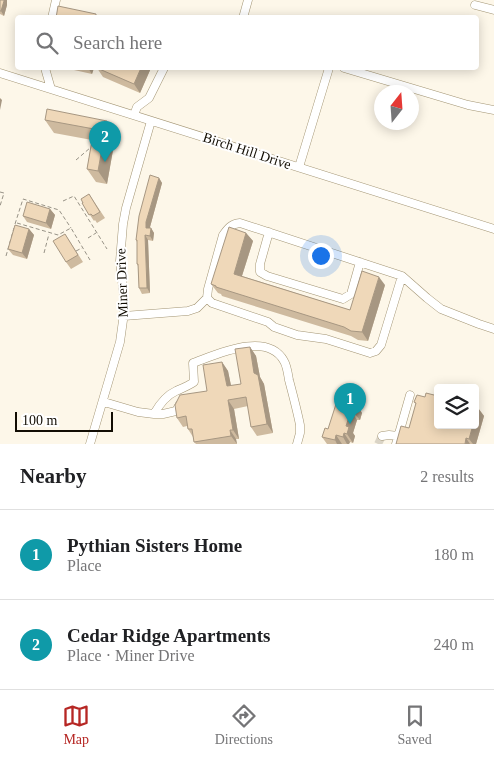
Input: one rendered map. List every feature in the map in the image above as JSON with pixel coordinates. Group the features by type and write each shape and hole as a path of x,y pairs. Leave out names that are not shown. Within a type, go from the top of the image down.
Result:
{"street":[{"path":"53,15 56,0"},
{"path":"244,15 248,0"},
{"path":"474,4 494,10"},
{"path":"46,70 51,89"},
{"path":"134,115 137,107 149,98 163,70"},
{"path":"298,167 328,70"},
{"path":"351,70 468,105 494,110"},
{"name":"Birch Hill Drive","path":"0,72 494,229"},
{"name":"Miner Drive","path":"90,444 104,402 120,342 124,316 120,261 123,224 151,121"},
{"path":"124,316 188,311 197,308 207,298 223,235 227,228 233,224 240,223 402,276 441,309 494,329"},
{"path":"269,232 260,264 260,272 267,276 344,299 351,294 360,262"},
{"path":"207,298 212,303 268,322 274,327 297,335 326,339 370,352 376,351 381,345 402,276"},
{"path":"154,414 165,399 175,391 187,388 194,382 193,363 228,350 265,346 277,352 285,362 300,425 300,433 296,444"},
{"path":"104,402 138,412 163,414 176,411 184,396 181,389"},
{"path":"382,436 389,435 397,440 410,395"}],"path":[{"path":"76,160 91,148"},
{"path":"0,192 4,193 0,206"},
{"path":"63,201 74,196 107,248"},
{"path":"6,256 23,199 59,210 90,260"},
{"path":"82,209 86,207"},
{"path":"92,224 96,221"},
{"path":"16,222 58,235 70,228"},
{"path":"88,238 97,232"},
{"path":"44,254 50,233"},
{"path":"76,251 83,247"}],"building":[{"path":"0,0 4,0 1,11 0,11"},
{"path":"58,6 96,14 96,15 56,15"},
{"path":"102,70 140,70 134,84"},
{"path":"47,109 107,121 98,171 87,169 94,129 45,120"},
{"path":"150,175 159,178 146,222 146,228 151,228 150,236 145,235 147,288 139,288 136,240 139,216"},
{"path":"89,194 100,212 93,216 89,215 81,199"},
{"path":"27,202 50,209 46,223 23,216"},
{"path":"15,225 29,229 22,253 8,249"},
{"path":"229,227 246,233 234,274 350,310 362,271 379,277 362,332 351,331 344,327 211,284"},
{"path":"65,234 78,255 66,262 53,241"},
{"path":"250,347 254,373 258,375 267,424 251,427 246,397 228,400 233,430 230,430 231,436 194,442 192,429 188,429 186,416 177,418 175,405 180,395 207,391 203,365 222,362 227,386 241,384 235,349"},
{"path":"426,393 434,395 434,429 472,429 469,439 466,438 465,444 396,444 401,426 409,428 417,395 425,397"},
{"path":"346,397 354,400 353,404 356,404 353,412 351,411 346,426 349,427 347,434 344,433 343,437 336,435 335,440 322,437 325,428 328,429 337,401 344,403"}],"tunnel":[{"path":"378,444 382,436"}],"place":[{"name":"Cedar Ridge Apartments","path":"105,162"},
{"name":"Pythian Sisters Home","path":"350,424"}]}
